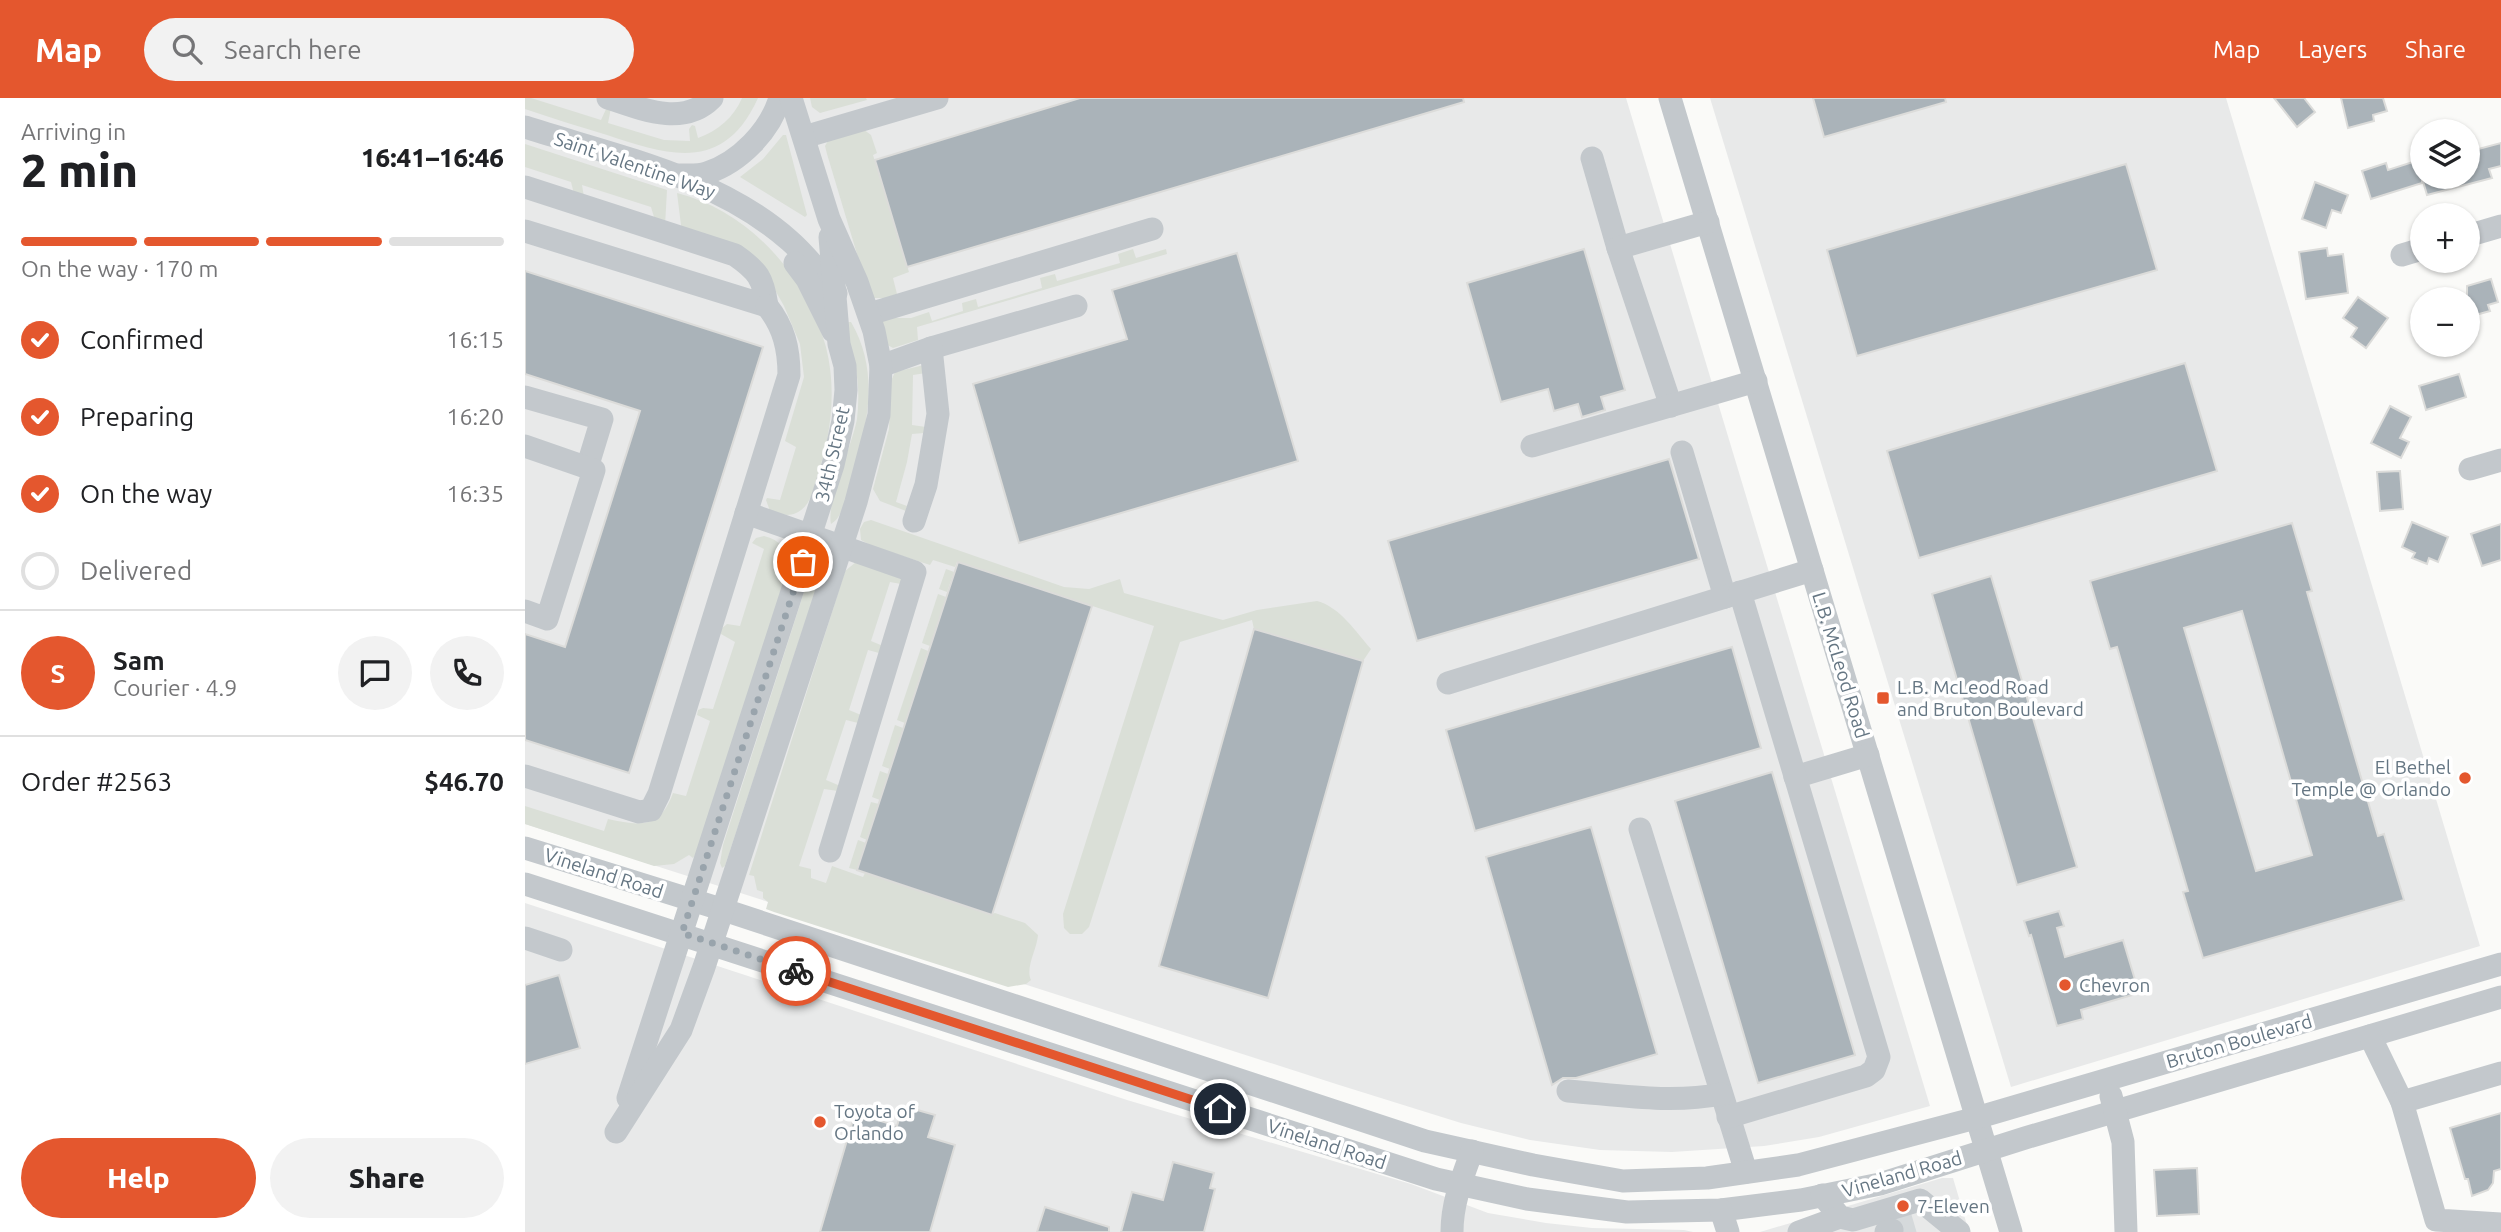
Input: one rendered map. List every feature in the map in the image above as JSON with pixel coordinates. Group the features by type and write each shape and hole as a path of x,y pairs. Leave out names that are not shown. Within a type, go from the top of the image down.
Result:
{"street":[{"path":"608,98 642,109 671,114 695,110 706,105 712,98"},
{"path":"676,175 704,174 724,166 745,151 763,131 776,111 780,98"},
{"name":"34th Street","path":"792,98 829,219 868,312 881,366 880,415 867,466 724,910 681,1030 616,1132 833,465 843,421 846,390 845,366 839,344 829,219"},
{"path":"804,137 937,98"},
{"name":"L.B. McLeod Road","path":"1670,98 2011,1232"},
{"name":"Saint Valentine Way","path":"525,127 676,175 713,190 744,207 789,240"},
{"path":"1592,158 1618,248 1671,406"},
{"path":"525,187 735,255 754,268 762,282 767,306 777,318 789,358 789,375 659,794 651,810 639,812 525,776"},
{"name":"Saint Valentine Way","path":"744,207 807,279 839,344"},
{"path":"1618,248 1708,222"},
{"path":"2480,232 2501,226"},
{"path":"868,312 1152,229"},
{"path":"525,231 767,306"},
{"name":"34th Street","path":"789,240 858,321 871,362 875,405 880,415"},
{"path":"881,366 931,348 1076,306"},
{"path":"914,521 926,485 938,414 931,348"},
{"path":"1532,446 1756,381"},
{"path":"525,397 602,419 587,468"},
{"path":"525,446 593,470 547,619 525,611"},
{"path":"1682,452 1795,777 1879,1057 1874,1070 1866,1076 1728,1117"},
{"path":"2470,469 2501,460"},
{"path":"746,513 915,572 830,851"},
{"path":"1448,683 1812,569"},
{"path":"1795,777 1868,755"},
{"path":"1640,830 1746,1172"},
{"name":"Vineland Road","path":"525,848 724,910 1425,1141 1533,1165 1623,1181 1707,1178 1798,1166 1976,1118"},
{"name":"Vineland Road","path":"525,884 1415,1172 1527,1199 1627,1212 1721,1210 1880,1184 1985,1150"},
{"path":"525,938 561,950"},
{"name":"Bruton Boulevard","path":"1976,1118 2501,964"},
{"name":"Bruton Boulevard","path":"1985,1150 2501,997"},
{"path":"2369,1036 2402,1102 2437,1220 2501,1224"},
{"path":"2402,1102 2501,1073"},
{"path":"2106,1080 2123,1142 2126,1232"},
{"path":"1568,1091 1672,1100 1721,1094"},
{"path":"1452,1232 1452,1216 1472,1151"},
{"path":"1822,1195 1852,1223"},
{"path":"1799,1232 1852,1223 1920,1200 1959,1232"},
{"path":"1721,1210 1728,1232"},
{"path":"1916,1223 1938,1216"}],"shaded area":[{"path":"525,98 1626,98 1930,1106 1819,1137 1764,1146 1672,1152 1600,1150 1530,1140 1461,1123 1336,1084 525,824"},
{"path":"525,98 601,120 607,107 611,108 608,123 664,140 690,141 689,129 692,125 695,126 698,138 719,127 730,117 742,98 758,98 744,122 729,138 712,148 673,152 630,143 525,109"},
{"path":"810,98 867,100 820,113 812,107"},
{"path":"1710,98 2226,98 2480,946 2011,1087"},
{"path":"863,129 871,135 877,153 873,155 909,272 893,278 898,298 874,298 869,294 825,146 829,139"},
{"path":"783,135 786,135 807,215 805,217 740,177 763,159"},
{"path":"525,144 667,190 665,226 657,227 651,207 582,185 584,197 575,198 571,182 525,167"},
{"path":"677,193 703,202 751,231 789,272 817,321 829,363 831,413 826,446 812,493 805,507 796,513 786,515 770,511 766,500 780,500 796,447 785,441 804,377 800,344 775,290 682,233"},
{"path":"1133,249 1136,258 1166,249 1167,254 917,327 918,340 893,348 884,343 881,321 884,318 911,318 929,312 932,321 963,311 962,303 976,299 978,307 1042,288 1040,278 1055,274 1057,281 1120,263 1118,254"},
{"path":"848,322 851,322 861,342 866,362 868,404 861,445 845,502 838,517 831,524 832,502 858,412 857,378"},
{"path":"924,365 926,373 913,375 912,425 926,427 924,433 912,434 896,502 907,506 906,511 880,501 873,489 889,429 891,381 895,372"},
{"path":"871,520 1064,587 1089,589 1120,579 1124,593 1223,620 1257,610 1317,601 1340,614 1371,649 1363,661 1254,629 1252,620 1180,642 1089,927 1082,934 1070,934 1064,928 1063,914 1154,626 957,562 955,567 933,560 930,565 872,546 861,540 860,529 864,522"},
{"path":"764,536 776,541 783,548 788,558 788,570 698,851 693,858 689,855 674,864 654,866 525,824 525,806 604,831 608,819 630,823 648,822 662,813 673,793 686,796 710,721 697,715 698,710 713,709 735,642 721,634 721,629 727,624 740,626 764,549 752,543 756,538"},
{"path":"821,556 822,571 725,866 722,868 720,863 723,845 812,567"},
{"path":"856,562 901,577 901,584 890,582 871,641 883,646 879,653 868,650 849,710 861,715 858,723 846,720 826,780 838,785 838,791 824,789 799,866 811,869 811,878 826,883 832,866 863,877 865,873 1025,923 1038,935 1029,970 1031,980 1026,984 1008,987 766,909 768,902 763,898 763,892 757,890 754,876 749,875 845,571"},
{"path":"946,569 954,572 947,592 939,589"},
{"path":"938,594 946,597 930,646 922,643"},
{"path":"921,648 928,651 905,723 897,720"},
{"path":"895,725 903,728 890,769 882,766"},
{"path":"880,771 888,774 880,800 872,797"},
{"path":"871,802 879,804 867,840 860,837"},
{"path":"858,840 866,843 857,870 849,868"},
{"path":"525,903 1127,1100 1411,1184 1488,1213 1592,1228 1693,1232 525,1232"},
{"name":"7-Eleven","path":"1942,1178 1953,1178 1969,1232 1760,1232"}],"building":[{"path":"1080,98 1463,98 1464,102 907,267 875,160"},
{"path":"1813,98 1945,98 1946,102 1824,137"},
{"path":"2274,98 2304,98 2315,112 2297,127"},
{"path":"2341,98 2383,98 2387,111 2373,115 2374,121 2348,128"},
{"path":"2501,143 2501,166 2489,169 2492,178 2480,181 2480,149"},
{"path":"2386,163 2388,170 2410,163 2410,187 2371,199 2362,171"},
{"path":"2126,164 2157,270 1857,356 1827,250"},
{"path":"2315,182 2348,195 2341,213 2332,210 2326,228 2302,219"},
{"path":"2425,189 2450,189 2427,195"},
{"path":"2327,248 2328,256 2343,254 2348,293 2306,299 2299,252"},
{"path":"1584,249 1625,390 1601,397 1605,410 1582,417 1578,404 1554,411 1548,389 1501,402 1467,283"},
{"path":"1237,253 1298,461 1019,543 973,384 1127,339 1112,290"},
{"path":"525,271 763,347 629,773 525,740 525,634 565,647 640,411 525,374"},
{"path":"2491,279 2498,302 2488,305 2490,311 2480,314 2480,287 2467,286"},
{"path":"2358,297 2388,318 2366,348 2351,337 2357,328 2343,318"},
{"path":"2185,363 2217,471 1919,558 1887,451"},
{"path":"2459,374 2466,397 2426,410 2419,386"},
{"path":"2390,406 2411,417 2400,438 2409,442 2401,458 2371,443"},
{"path":"1669,459 1699,559 1417,641 1388,541"},
{"path":"2400,471 2403,509 2380,511 2377,472"},
{"path":"2412,522 2448,537 2438,562 2429,558 2427,564 2412,558 2415,553 2402,547"},
{"path":"2292,523 2312,591 2307,592 2378,836 2384,834 2404,900 2203,958 2183,892 2188,891 2117,647 2110,649 2090,581","holes":["2242,611 2312,855 2256,871 2184,628"]},
{"path":"2501,524 2501,560 2482,566 2471,534"},
{"path":"958,562 1092,606 992,915 857,870"},
{"path":"1991,576 2077,867 2017,885 1932,594"},
{"path":"1254,629 1363,661 1268,998 1159,966"},
{"path":"1732,647 1761,748 1475,831 1446,730"},
{"path":"1772,772 1855,1055 1758,1083 1675,801"},
{"path":"1591,827 1657,1054 1576,1078 1563,1078 1552,1085 1486,857"},
{"path":"2059,911 2064,926 2057,928 2065,957 2123,940 2139,993 2081,1010 2083,1019 2057,1026 2031,935 2029,936 2024,921"},
{"path":"559,975 580,1048 525,1064 525,985"},
{"path":"903,1106 935,1115 928,1137 955,1145 930,1232 820,1232 855,1113 897,1126"},
{"path":"2501,1113 2501,1169 2494,1171 2493,1183 2488,1190 2472,1196 2450,1128"},
{"path":"1173,1162 1214,1173 1210,1188 1215,1189 1204,1232 1121,1232 1132,1192 1163,1200"},
{"path":"2197,1168 2199,1214 2157,1216 2154,1170"},
{"path":"1045,1207 1109,1227 1109,1232 1037,1232"}],"tunnel":[{"path":"1892,1230 1916,1223"}],"way so far":[{"path":"796,971 682,933 803,562"}],"place":[{"name":"L.B. McLeod Road and Bruton Boulevard","path":"1883,698"},
{"name":"El Bethel Temple @ Orlando","path":"2465,778"},
{"name":"Chevron","path":"2065,985"},
{"name":"Toyota of Orlando","path":"820,1122"},
{"name":"7-Eleven","path":"1903,1206"}],"route":[{"path":"796,971 1220,1109"}]}
